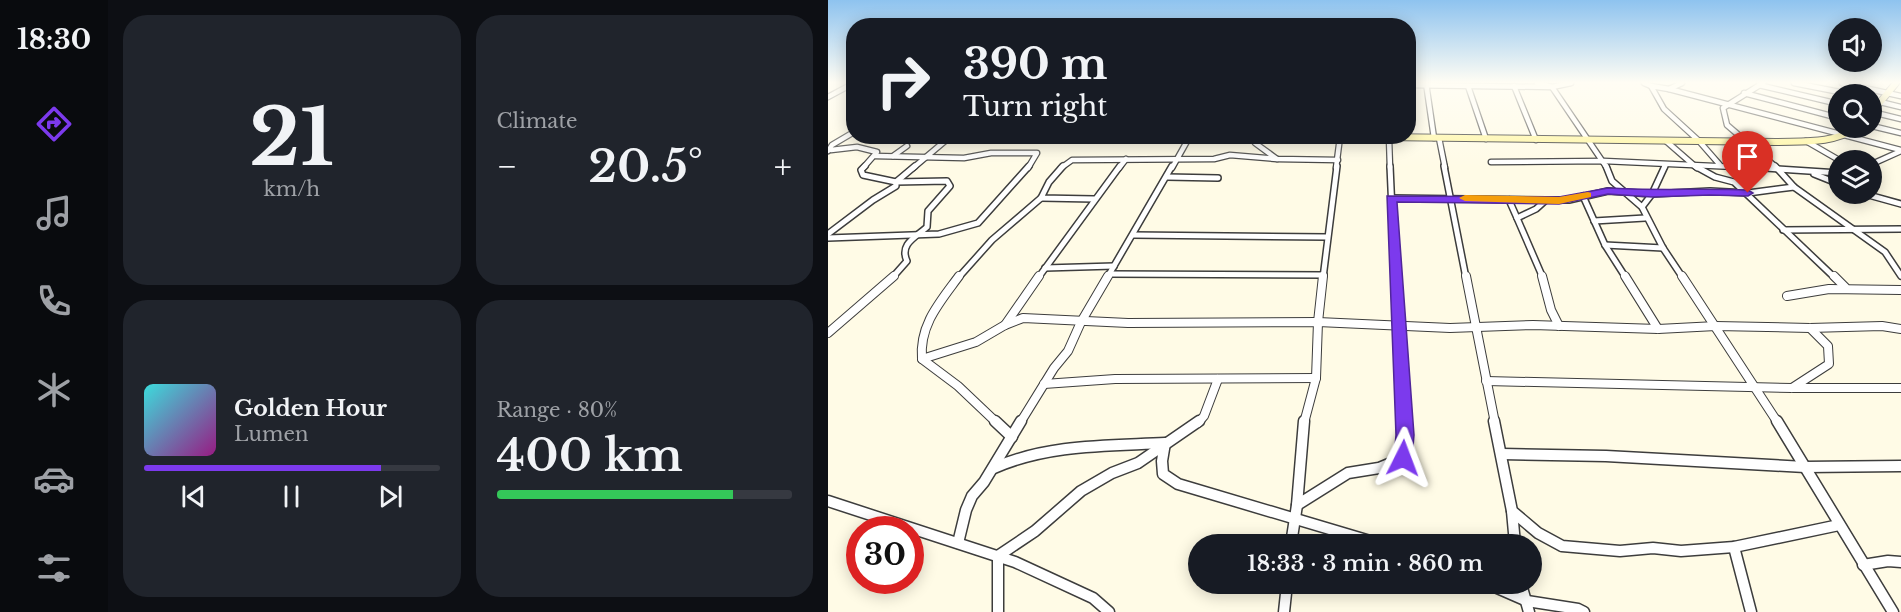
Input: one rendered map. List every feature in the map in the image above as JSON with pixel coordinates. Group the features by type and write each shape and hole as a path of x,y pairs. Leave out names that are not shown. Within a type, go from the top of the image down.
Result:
{"street":[{"path":"1432,112 1452,198 1475,327 1502,454 1514,534"},
{"path":"1477,112 1486,139"},
{"path":"1524,112 1536,140"},
{"path":"1569,112 1604,160 1612,181 1641,207 1663,248 1757,388 1893,612"},
{"path":"1668,112 1720,165"},
{"path":"1722,112 1725,120 1779,169 1794,187 1856,229 1893,260 1896,271 1901,276"},
{"path":"1761,112 1828,130"},
{"path":"1882,115 1901,120"},
{"path":"1882,128 1901,133"},
{"path":"829,151 832,144 846,136"},
{"path":"1416,138 1806,141 1828,138"},
{"path":"1856,138 1901,150"},
{"path":"1666,141 1694,165 1718,181 1734,182 1748,193 1779,223 1783,230 1845,287"},
{"path":"1806,141 1828,154"},
{"path":"828,236 873,200 896,186 896,182 942,144"},
{"path":"958,543 966,505 974,491 992,470 1044,384 1068,351 1081,322 1186,144"},
{"path":"1256,144 1277,159"},
{"path":"1292,534 1304,422 1316,378 1318,322 1339,144"},
{"path":"1297,504 1348,473 1379,468 1403,458 1405,435 1397,324 1389,144"},
{"path":"893,156 906,146"},
{"path":"828,333 888,283 907,261 904,256 905,247 927,226 928,211 943,195 950,183 896,182 863,175 861,171 877,152 857,147 829,151"},
{"path":"1882,159 1901,150"},
{"path":"828,236 939,234 982,220 1027,169 1036,153 991,153 964,158 875,156"},
{"path":"1012,437 958,386 922,359 919,344 926,322 970,260 1006,225 1041,198 1042,193 1065,163 1072,160 1214,159 1230,155 1277,159 1338,160"},
{"path":"1005,325 1094,199 1126,159"},
{"path":"1491,162 1604,160 1828,173"},
{"path":"1641,207 1652,194 1665,165"},
{"path":"1809,172 1828,180"},
{"path":"1167,177 1218,178"},
{"path":"1391,198 1569,200 1603,191 1652,194 1748,193 1794,187"},
{"path":"1583,196 1605,245 1658,329"},
{"path":"1041,198 1094,199"},
{"path":"1882,199 1901,204"},
{"path":"1509,200 1542,276 1551,310 1559,326"},
{"path":"1517,218 1536,209 1546,200"},
{"path":"1594,220 1645,218"},
{"path":"1783,230 1901,229"},
{"path":"1133,235 1327,237"},
{"path":"1605,245 1663,248"},
{"path":"1045,268 1114,266"},
{"path":"1109,274 1324,274"},
{"path":"1787,296 1803,291 1845,287 1901,290"},
{"path":"922,359 976,342 1005,325 1023,318 1081,322 1318,322 1475,327 1559,326 1658,329 1716,326 1810,328 1882,326 1901,329"},
{"path":"1792,388 1829,364 1828,346 1810,328"},
{"path":"998,556 1035,531 1081,491 1112,473 1138,463 1203,419 1218,378"},
{"path":"1044,384 1115,379 1316,378"},
{"path":"1486,381 1757,388 1901,388"},
{"path":"992,470 1009,461 1040,453 1165,443"},
{"path":"1165,443 1162,461 1163,474 1178,484 1346,534"},
{"path":"1502,454 1606,456 1805,467 1901,466"},
{"path":"828,501 998,556 1094,597 1109,612"},
{"path":"1512,512 1538,533 1562,546 1620,551 1653,548 1681,551 1734,547 1839,525"},
{"path":"1734,547 1751,612"},
{"path":"998,556 998,612"},
{"path":"1863,565 1901,562"},
{"path":"1284,612 1286,594"},
{"path":"1506,594 1528,606 1578,609 1584,612"}],"slow traffic":[{"path":"1465,198 1569,200 1588,195"}],"route":[{"path":"1403,458 1405,435 1391,198 1569,200 1608,191 1652,194 1748,193"}]}
